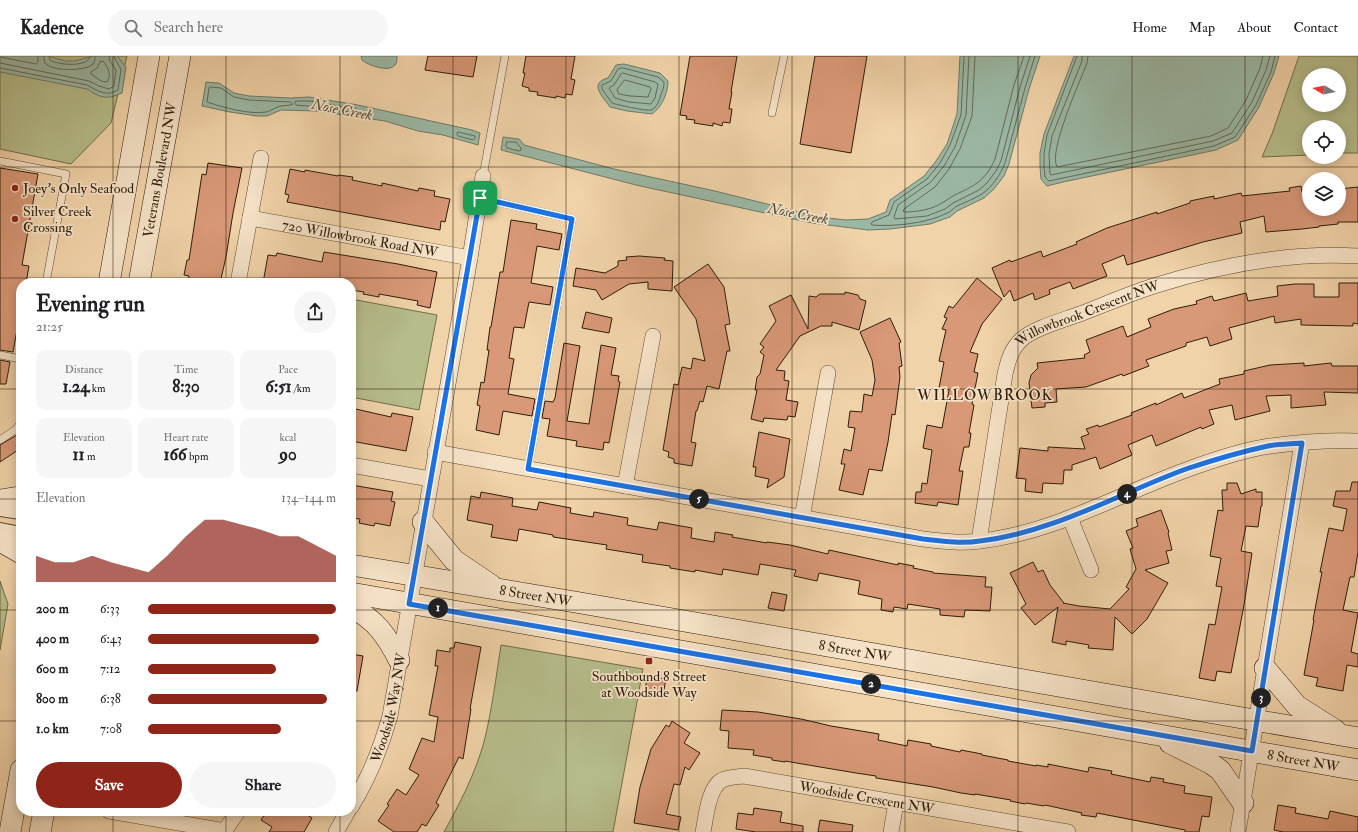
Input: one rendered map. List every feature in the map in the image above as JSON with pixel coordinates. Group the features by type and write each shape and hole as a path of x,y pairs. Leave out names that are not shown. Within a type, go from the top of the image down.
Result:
{"main road":[{"path":"110,278 149,56"},
{"name":"Veterans Boulevard NW","path":"140,278 180,56"},
{"path":"0,500 16,498"},
{"path":"423,522 454,560 498,590"},
{"path":"0,541 16,551"},
{"name":"8 Street NW","path":"356,566 1351,737"},
{"name":"8 Street NW","path":"356,595 1358,770"},
{"path":"356,610 376,624 390,641 399,660"},
{"path":"1265,668 1297,706 1351,737"},
{"path":"1148,733 1210,763 1220,770 1243,803"},
{"path":"10,832 16,798"},
{"path":"40,832 43,816"}],"street":[{"path":"239,278 261,158"},
{"name":"Woodside Way NW","path":"356,798 372,769 383,741 390,716 483,176"},
{"name":"720 Willowbrook Road NW","path":"250,218 470,258"},
{"name":"Willowbrook Crescent NW","path":"979,542 1005,374 1009,358 1014,348 1022,339 1034,331 1107,303 1156,285 1193,275 1256,262 1288,258 1358,256"},
{"path":"625,486 652,336"},
{"path":"802,518 828,373"},
{"path":"435,452 923,539 979,542 1018,535 1070,518 1186,470 1232,454 1270,446 1332,440 1358,441"},
{"path":"1238,832 1302,443"},
{"path":"356,466 430,479"},
{"path":"0,507 16,509"},
{"path":"1070,518 1091,570"},
{"path":"0,532 16,535"},
{"name":"Woodside Crescent NW","path":"703,832 708,803 713,790 721,781 732,777 744,776 1068,832"},
{"path":"891,832 896,803"},
{"path":"136,816 224,832 235,816"},
{"path":"336,832 345,816"}],"lane":[{"path":"483,176 505,56"},
{"path":"772,113 784,56"},
{"path":"0,161 66,174 47,278"},
{"path":"480,198 572,219 528,469"},
{"path":"0,355 16,358"},
{"path":"0,440 16,430"}],"green space":[{"path":"0,56 127,56 111,123 71,164 0,149"},
{"path":"1299,56 1358,56 1358,153 1346,153 1346,120 1302,120 1302,155 1262,157 1272,134"},
{"path":"356,300 437,315 419,410 356,398"},
{"path":"0,581 8,604 0,650"},
{"path":"501,645 643,669 613,832 444,832 467,788 484,742 492,706"}],"water":[{"path":"0,56 48,56 65,61 74,61 94,56 117,56 126,67 122,93 112,97 104,97 87,89 0,72"},
{"path":"361,56 397,56 397,61 392,67 384,68 373,66 365,62 362,60"},
{"name":"Nose Creek","path":"960,56 1040,56 1029,89 1009,164 1004,176 994,189 984,198 957,211 950,217 930,224 868,230 812,223 636,185 501,150 503,137 519,139 524,145 614,169 715,191 819,217 846,220 868,219 886,212 890,200 924,176 947,144 957,114"},
{"path":"1074,56 1279,56 1274,73 1259,107 1238,140 1216,150 1047,186 1041,179 1040,153 1044,134"},
{"path":"624,64 660,73 668,81 664,99 659,108 652,114 610,107 601,95 598,87 599,83 608,78 616,65"},
{"name":"Nose Creek","path":"206,82 219,83 234,93 249,96 290,98 309,97 358,105 472,130 480,133 478,145 443,135 418,131 385,121 317,111 281,110 267,116 257,116 202,106"}],"building":[{"path":"428,56 477,56 473,77 425,70"},
{"path":"526,56 575,56 571,79 575,80 572,95 566,94 565,98 556,96 556,98 537,95 538,92 529,91 529,88 522,86 525,73 523,73"},
{"path":"690,56 737,56 729,109 732,109 730,123 723,122 722,126 713,123 713,126 694,123 695,120 686,119 687,116 680,115"},
{"path":"815,56 867,56 851,153 800,144"},
{"path":"208,163 242,168 221,278 189,278 189,276 184,275 187,260 189,260 202,174 206,175"},
{"name":"Silver Creek Crossing","path":"0,168 38,174 22,265 29,266 27,278 16,278 16,336 13,352 0,350"},
{"path":"290,169 353,177 352,180 382,186 382,183 418,191 419,188 435,191 434,196 450,199 445,222 441,221 440,230 287,202 289,195 285,194"},
{"path":"1301,186 1302,216 1346,216 1346,188 1358,187 1358,222 1338,222 1338,224 1319,227 1266,232 1264,216 1240,222 1242,233 1203,242 1127,265 1124,255 1102,264 1107,276 1073,289 1070,282 1049,290 1050,294 1035,300 1033,293 1014,301 1010,290 1004,297 992,268 1010,260 1011,262 1041,251 1043,257 1077,244 1076,242 1107,228 1157,212 1157,214 1190,203 1190,201 1214,196 1214,199 1241,193 1242,196 1290,191 1289,188"},
{"path":"511,220 537,224 536,229 562,234 559,250 537,246 531,283 553,287 550,305 529,302 524,328 514,327 509,358 514,359 508,394 535,399 532,416 503,411 499,435 476,430 480,406 477,405 481,382 484,383 489,350 487,350 490,327 500,272 503,272"},
{"path":"324,252 437,272 430,308 417,305 418,301 379,294 379,297 363,294 364,292 356,291 356,278 264,278 268,255 276,256 277,253 322,262"},
{"path":"639,256 665,258 664,260 673,261 672,291 648,289 648,282 629,284 602,300 596,290 573,286 576,268 605,273 618,266 618,261 627,260 626,257"},
{"path":"708,264 724,287 730,324 725,325 730,351 727,351 719,389 707,386 703,402 700,401 696,411 691,442 696,443 692,466 674,463 674,459 668,457 669,452 663,450 674,384 678,385 682,367 691,369 693,358 705,361 696,319 674,287"},
{"path":"977,278 1002,299 982,324 970,352 978,354 974,372 978,373 972,404 974,405 969,433 971,433 969,447 964,447 959,471 963,471 958,505 938,502 937,506 915,503 916,492 921,492 922,483 927,484 932,450 923,448 927,425 942,428 949,390 939,388 944,362 939,361 946,330 942,329 947,318 944,317 949,306 953,308"},
{"path":"1339,283 1358,283 1358,324 1353,323 1353,326 1301,325 1301,319 1275,323 1274,316 1229,328 1232,339 1210,346 1207,337 1186,343 1186,346 1146,360 1149,366 1123,376 1122,374 1086,387 1056,389 1057,402 1045,403 1045,407 1032,408 1029,383 1031,375 1038,368 1037,363 1085,358 1084,355 1090,352 1086,340 1123,326 1127,337 1151,327 1148,319 1174,309 1197,304 1196,301 1212,296 1214,301 1246,293 1248,301 1278,296 1277,286 1314,284 1314,297 1339,297"},
{"path":"845,292 858,295 860,299 866,301 859,330 832,322 832,326 821,326 800,336 776,370 785,371 784,380 789,381 786,400 798,402 795,417 788,416 787,420 764,418 763,422 751,419 757,390 755,390 757,377 760,374 764,355 760,352 764,347 760,344 776,321 769,306 791,295 808,329 809,296 816,297 820,294 845,294"},
{"path":"586,312 612,318 609,333 582,328"},
{"path":"890,318 901,342 899,343 902,366 899,367 900,377 895,415 892,414 882,471 869,469 863,495 839,490 845,464 841,464 844,449 851,451 855,428 848,427 850,411 862,412 864,394 872,396 875,380 872,360 860,332"},
{"path":"564,343 580,346 567,421 589,424 601,345 616,348 611,375 619,376 618,381 620,382 609,443 604,442 603,450 576,446 577,441 547,436 550,419 542,418 545,401 553,402 555,398"},
{"path":"0,360 10,362 6,384 0,384"},
{"path":"1304,363 1304,366 1331,363 1332,366 1358,366 1358,393 1324,392 1326,405 1291,408 1291,395 1266,396 1270,411 1235,420 1232,405 1209,410 1214,424 1202,429 1201,427 1156,446 1152,435 1128,445 1132,455 1100,469 1096,457 1072,465 1072,470 1064,470 1063,484 1043,483 1042,493 1025,491 1026,479 1016,478 1020,448 1048,451 1048,447 1085,449 1081,437 1089,434 1086,429 1098,425 1099,427 1132,415 1131,413 1156,403 1156,405 1182,393 1184,398 1220,384 1219,379 1244,374 1244,371 1270,365"},
{"path":"356,409 391,417 392,413 413,417 406,451 356,442"},
{"path":"759,432 790,439 784,477 767,488 769,479 755,476 756,467 753,467"},
{"path":"16,436 16,451 0,462 0,445"},
{"path":"1352,482 1358,482 1358,552 1354,577 1350,577 1343,610 1358,613 1351,652 1358,654 1358,667 1347,665 1343,691 1316,686 1318,678 1304,675 1322,572 1320,572 1329,528 1343,531 1347,509 1333,506 1336,491 1350,491"},
{"path":"1227,483 1237,483 1241,494 1256,489 1256,492 1262,492 1262,506 1258,527 1246,526 1241,551 1252,553 1231,673 1217,671 1215,681 1199,678 1209,624 1215,625 1222,587 1216,586 1221,558 1210,556 1218,510 1223,511 1222,490 1227,490"},
{"path":"356,486 393,492 391,501 395,502 390,526 375,523 374,526 359,523 360,519 356,519"},
{"path":"481,492 513,498 512,506 537,510 539,502 571,508 570,513 593,517 594,512 628,518 627,525 657,530 659,522 692,528 691,538 714,542 715,532 733,535 732,537 790,545 828,554 829,550 898,565 898,563 914,566 913,568 933,573 986,577 985,587 992,587 990,611 965,610 964,617 940,615 940,609 908,604 907,609 894,607 893,612 881,610 882,599 858,594 860,581 819,573 817,581 794,576 796,570 760,564 758,575 723,569 722,575 695,570 695,572 670,568 670,566 642,562 643,555 606,549 607,545 553,537 553,535 519,529 517,541 491,537 493,525 467,520 471,496 480,498"},
{"path":"1161,510 1169,532 1172,550 1166,551 1169,563 1145,570 1168,583 1147,619 1132,634 1115,617 1113,650 1088,648 1089,645 1066,641 1066,645 1052,642 1058,607 1035,625 1021,608 1026,604 1010,573 1033,562 1038,572 1043,570 1050,585 1063,603 1110,609 1129,589 1126,587 1136,569 1130,549 1133,548 1126,531 1138,526 1136,519"},
{"path":"772,592 787,595 784,611 768,608"},
{"path":"455,642 481,647 463,759 459,757 436,803 439,805 426,826 422,824 417,832 394,832 378,821 389,805 387,804 397,789 406,795 419,775 409,769 422,738 434,742 438,717 429,715 438,666 435,666 437,650 450,652 450,648 454,648"},
{"path":"356,655 363,656 356,691"},
{"path":"647,676 666,679 663,695 645,692"},
{"path":"722,710 758,712 879,734 878,740 907,746 908,740 931,744 931,746 960,752 961,750 1036,766 1048,767 1048,764 1088,772 1089,767 1112,771 1111,774 1150,782 1151,777 1164,779 1163,782 1185,786 1184,793 1212,797 1209,817 1202,816 1199,832 1185,832 1185,830 1097,813 1096,817 1081,815 1082,813 1045,805 1025,804 1010,801 1011,800 876,778 876,776 772,760 772,758 753,755 754,750 728,748 729,731 720,730"},
{"path":"672,721 690,733 684,743 700,753 689,770 685,767 680,785 674,784 666,814 681,817 678,830 634,823 640,787 651,749 666,725 669,727"},
{"path":"1278,805 1296,808 1295,813 1328,819 1330,811 1358,817 1358,832 1283,832 1274,830"},
{"path":"754,808 782,812 780,822 803,826 803,832 756,832 736,829 738,813 753,815"},
{"path":"264,816 309,816 312,818 304,832 269,832 272,827 261,820"},
{"path":"820,820 853,825 852,832 818,832"}],"place":[{"name":"Joey's Only Seafood","path":"15,188"},
{"name":"Silver Creek Crossing","path":"15,219"},
{"name":"Southbound 8 Street at Woodside Way","path":"649,661"}],"district":[{"name":"WILLOWBROOK","path":"985,395"}],"route":[{"path":"480,198 572,219 528,469 923,539 979,542 1018,535 1070,518 1144,486 1232,454 1270,446 1302,443 1252,751 409,604 480,198"}]}
